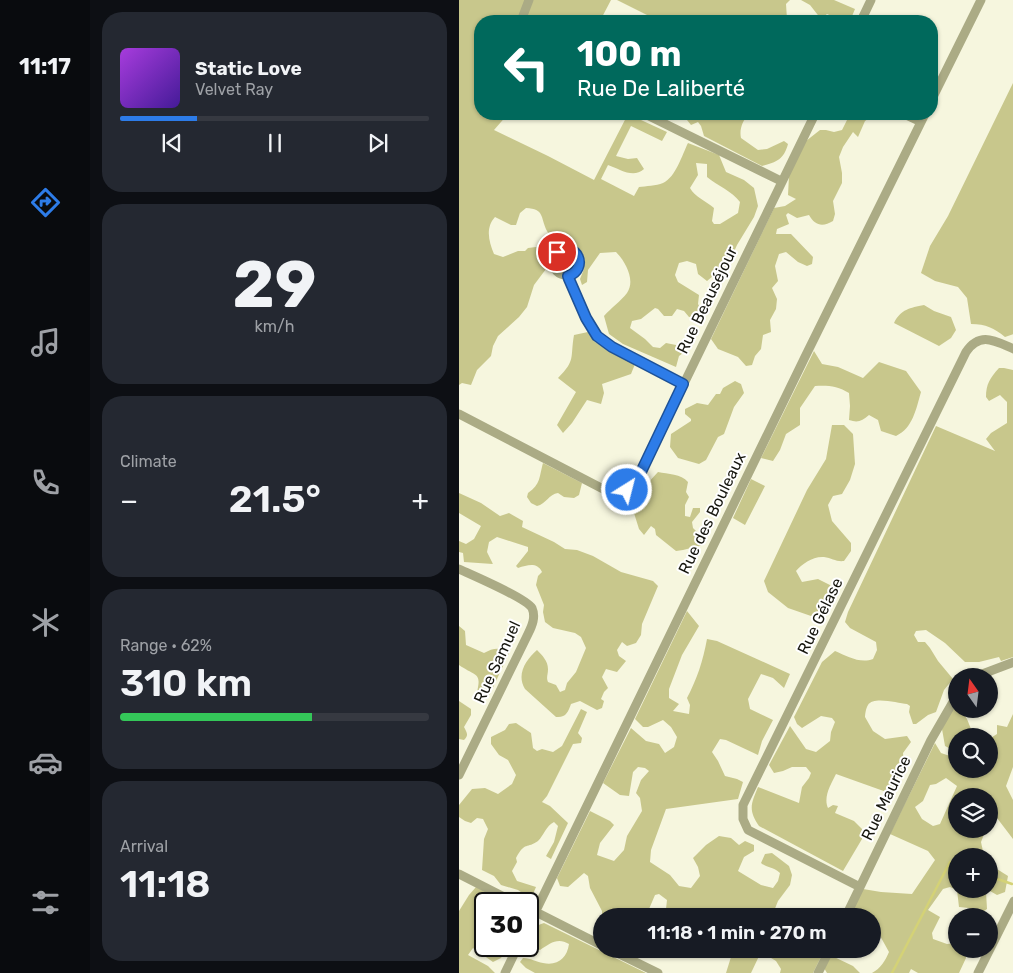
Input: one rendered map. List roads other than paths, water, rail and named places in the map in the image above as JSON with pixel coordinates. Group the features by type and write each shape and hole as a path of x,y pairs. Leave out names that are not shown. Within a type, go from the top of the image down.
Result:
{"street":[{"path":"523,15 529,0"},
{"path":"864,15 871,0"},
{"path":"938,87 981,0"},
{"path":"657,120 781,181"},
{"name":"Rue Beauséjour","path":"459,414 605,490 623,492 631,488 641,472 812,120"},
{"name":"Rue des Bouleaux","path":"539,894 922,120"},
{"path":"568,276 580,306 597,336 612,347 683,384"},
{"name":"Rue Gélase","path":"860,887 748,830 743,819 743,806 966,352 975,342 986,339 1013,349"},
{"name":"Rue Samuel","path":"459,568 528,602 532,608 533,620 528,634 459,775"},
{"path":"998,668 1013,662"},
{"name":"Rue Maurice","path":"850,908 931,740 948,710"},
{"path":"459,874 494,892"},
{"path":"978,973 1013,901"},
{"path":"539,914 593,941"},
{"path":"505,973 513,957"},
{"path":"627,958 658,973"},
{"path":"817,973 824,958"}],"waterway":[{"path":"892,973 948,866"},
{"path":"998,879 1012,884"}]}
